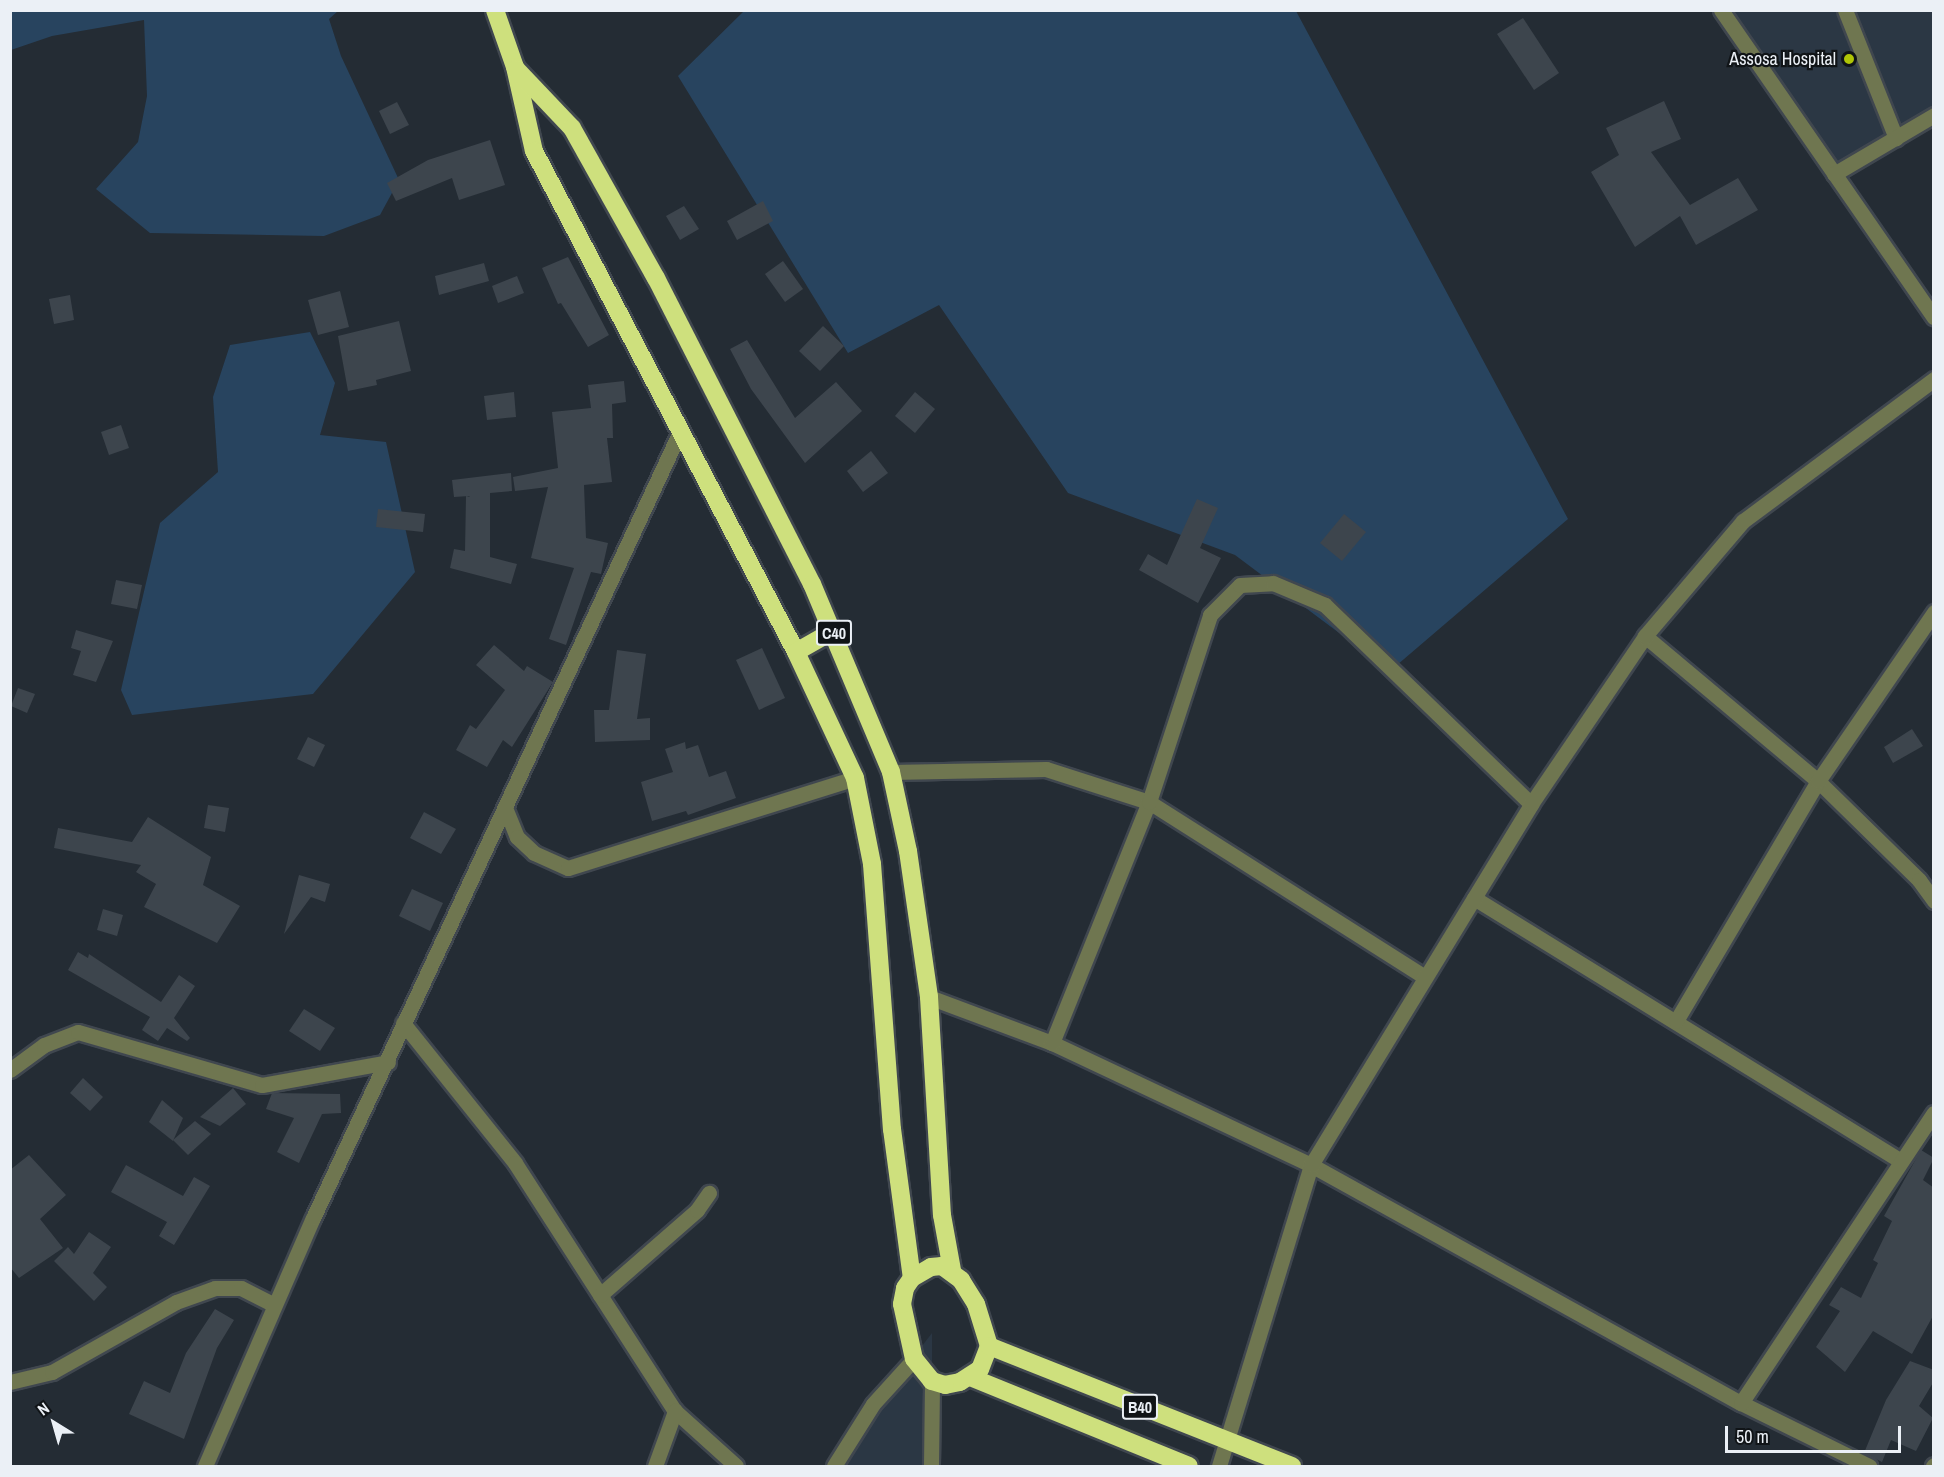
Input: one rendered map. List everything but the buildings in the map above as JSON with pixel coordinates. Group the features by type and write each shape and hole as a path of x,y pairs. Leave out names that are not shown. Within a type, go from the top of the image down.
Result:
{"highway":[{"name":"C40","path":"495,10 515,67 534,151 679,434 796,652 855,778 872,864 892,1129 912,1278"},
{"name":"C40","path":"515,67 572,128 723,404 833,631 891,772 908,851 929,997 942,1215 952,1270"},
{"path":"796,652 833,631"},
{"path":"931,1267 952,1270 976,1304 989,1346 986,1360 970,1377 945,1385 932,1381 914,1359 902,1304 904,1288 912,1278 931,1267"},
{"name":"B40","path":"989,1346 1292,1467"},
{"name":"B40","path":"970,1377 1189,1467"}],"street":[{"path":"1721,10 1934,318"},
{"path":"1845,10 1896,138"},
{"path":"1834,174 1934,115"},
{"path":"1219,1467 1311,1165 1423,976 1531,804 1645,636 1743,521 1934,380"},
{"path":"205,1467 274,1305 388,1062 403,1023 506,810 679,434"},
{"path":"1052,1043 1149,802 1210,615 1240,585 1273,583 1325,605 1531,804"},
{"path":"1676,1021 1818,781 1934,612"},
{"path":"1645,636 1818,781 1919,880 1934,901"},
{"path":"891,772 1046,769 1149,802 1423,976"},
{"path":"506,810 517,837 525,845 568,868 855,778"},
{"path":"1474,898 1901,1161"},
{"path":"929,997 1052,1043 1311,1165 1741,1403 1869,1467"},
{"path":"403,1023 515,1163 675,1411 736,1467"},
{"path":"10,1070 44,1045 78,1032 262,1085 388,1062"},
{"path":"1741,1403 1934,1113"},
{"path":"600,1295 697,1210 709,1192"},
{"path":"10,1382 52,1372 176,1302 215,1288 241,1288 274,1305"},
{"path":"834,1467 873,1404 914,1359"},
{"path":"931,1467 932,1381"},
{"path":"655,1467 675,1411"}],"shaded area":[{"path":"10,11 338,11 329,19 341,56 399,180 380,215 324,236 150,233 96,189 138,142 147,96 144,20 52,36 11,50"},
{"path":"744,11 1296,11 1568,519 1390,671 1235,555 1068,493 939,305 848,353 678,76"},
{"name":"Assosa Hospital","path":"1731,11 1933,11 1933,108 1836,166"},
{"path":"310,332 335,383 320,435 386,442 415,572 313,694 132,715 121,690 160,523 218,472 213,397 230,345"},
{"path":"932,1333 932,1466 834,1466 840,1453"}],"place":[{"name":"Assosa Hospital","path":"1849,59"}]}
